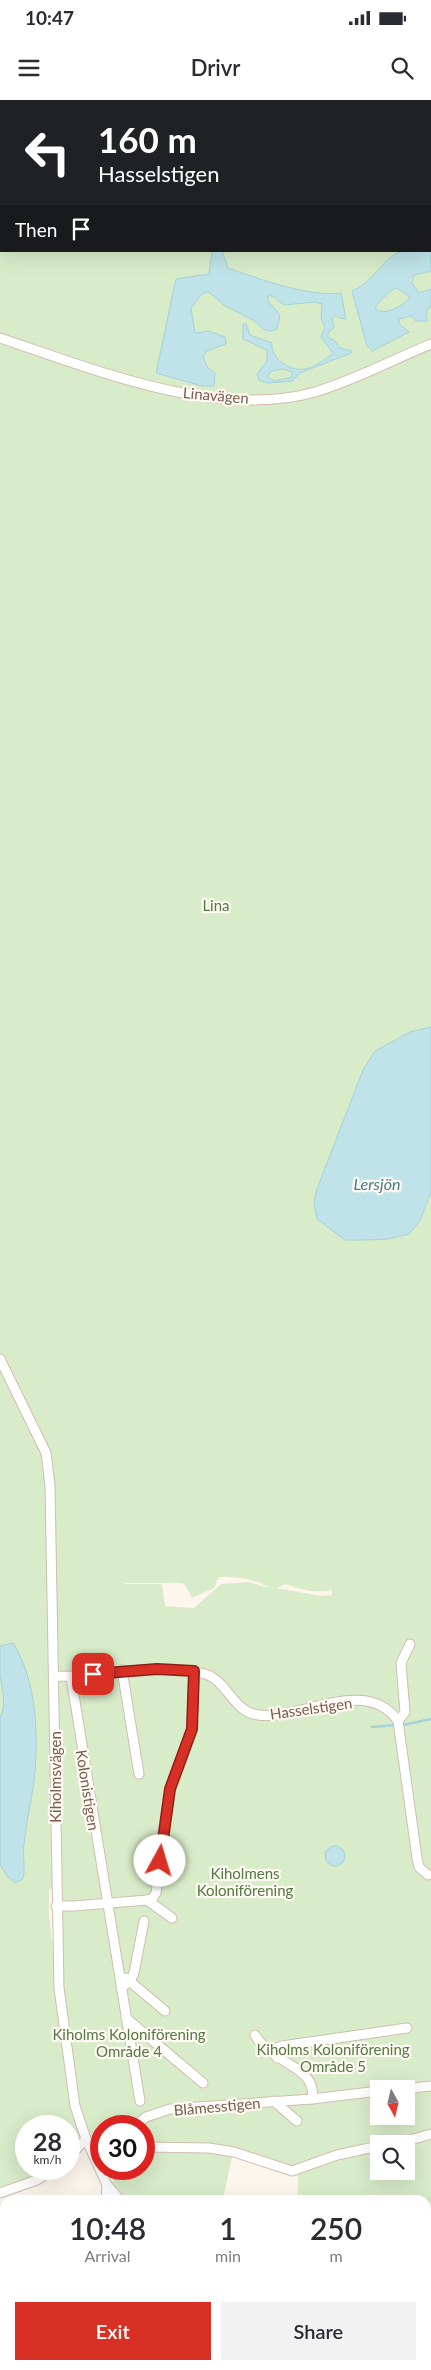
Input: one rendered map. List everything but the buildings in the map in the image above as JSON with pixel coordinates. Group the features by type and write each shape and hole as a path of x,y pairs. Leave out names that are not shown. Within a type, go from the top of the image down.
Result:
{"street":[{"name":"Linavägen","path":"0,338 147,386 184,394 260,398 278,398 314,392 362,374 431,344"},
{"name":"Kiholmsvägen","path":"0,1358 46,1453 50,1486 56,1906 59,1988 75,2106 106,2185 106,2195"},
{"path":"410,1644 402,1663 405,1712 398,1721 417,1858 419,1867 428,1875"},
{"name":"Hasselstigen","path":"54,1676 71,1677 122,1670 194,1671 210,1676 236,1703 246,1711 258,1715 280,1714 343,1702 365,1701 385,1709 398,1721"},
{"path":"122,1670 139,1774"},
{"path":"56,1906 147,1900 153,1898 156,1893 170,1789 192,1729 194,1671"},
{"name":"Kolonistigen","path":"71,1677 140,2101"},
{"path":"147,1900 172,1918"},
{"path":"121,1988 130,1981 134,1973 144,1921"},
{"path":"119,1971 166,2011"},
{"path":"126,2018 203,2083"},
{"path":"277,2058 275,2053 277,2048 282,2046 407,2028"},
{"path":"255,2035 262,2047 307,2077 313,2087 312,2099"},
{"path":"415,2088 431,2086"},
{"name":"Blåmesstigen","path":"152,2115 170,2109 312,2099 370,2092"},
{"name":"Blåmesstigen","path":"274,2101 297,2121"},
{"path":"415,2139 431,2134"},
{"path":"80,2148 88,2142"},
{"path":"155,2147 200,2148 234,2152 292,2172 338,2155 370,2148"},
{"path":"0,2193 37,2180"},
{"path":"106,2185 115,2195"}],"green space":[{"name":"Lina","path":"0,252 431,252 431,2195 298,2195 298,2176 290,2168 233,2152 224,2195 117,2195 111,2184 114,2180 155,2180 155,2115 90,2115 90,2135 82,2121 62,1987 58,1888 49,1889 49,1915 72,2115 15,2115 15,2180 30,2180 0,2193","holes":["219,1577 252,1580 269,1588 248,1582 221,1584 194,1608 165,1606 162,1584 124,1583 182,1583 186,1586 192,1598 214,1588","286,1584 308,1590 332,1590 332,1595 321,1596 277,1588"]},
{"name":"Lina","path":"80,2129 86,2139 80,2145"}],"water":[{"path":"212,252 222,252 228,268 299,290 328,294 341,293 346,319 339,318 336,315 332,318 334,328 328,332 328,338 334,340 340,348 352,351 300,373 292,381 267,383 259,380 257,374 267,361 267,350 243,339 243,324 246,324 250,335 272,343 274,354 282,363 299,369 312,367 333,353 321,337 325,327 321,319 322,304 316,302 284,305 273,296 268,296 268,301 280,315 277,329 272,331 265,330 253,320 225,306 209,292 202,294 191,308 195,333 209,331 225,337 226,344 207,351 203,356 207,367 215,373 214,386 202,386 156,373 176,279 209,274","holes":["283,369 292,372 292,377 275,381 267,377 271,371"]},
{"path":"400,252 430,252 431,271 414,275 412,283 419,293 431,289 431,307 428,308 426,317 428,321 416,321 411,316 399,319 399,324 409,332 372,351 367,346 352,291 366,282 395,254","holes":["397,288 410,297 388,311 375,308 382,299"]},
{"name":"Lersjön","path":"431,1027 431,1192 420,1221 409,1234 388,1239 345,1240 317,1219 314,1203 317,1189 363,1070 375,1051 410,1032"},
{"path":"13,1643 21,1658 32,1692 36,1728 36,1764 26,1829 24,1875 23,1879 15,1883 8,1877 0,1865 0,1718 4,1702 0,1675 0,1646"},
{"path":"335,1846 342,1849 345,1856 342,1863 335,1866 328,1863 325,1856 328,1849"}],"waterway":[{"path":"403,1725 431,1719"},
{"path":"372,1727 396,1725"}],"route":[{"path":"93,1674 122,1670 194,1671 192,1729 170,1789 160,1861"}],"park label":[{"name":"Kiholmens Koloniförening","path":"245,1882"},
{"name":"Kiholms Koloniförening Område 4","path":"129,2042"},
{"name":"Kiholms Koloniförening Område 5","path":"333,2058"}]}
